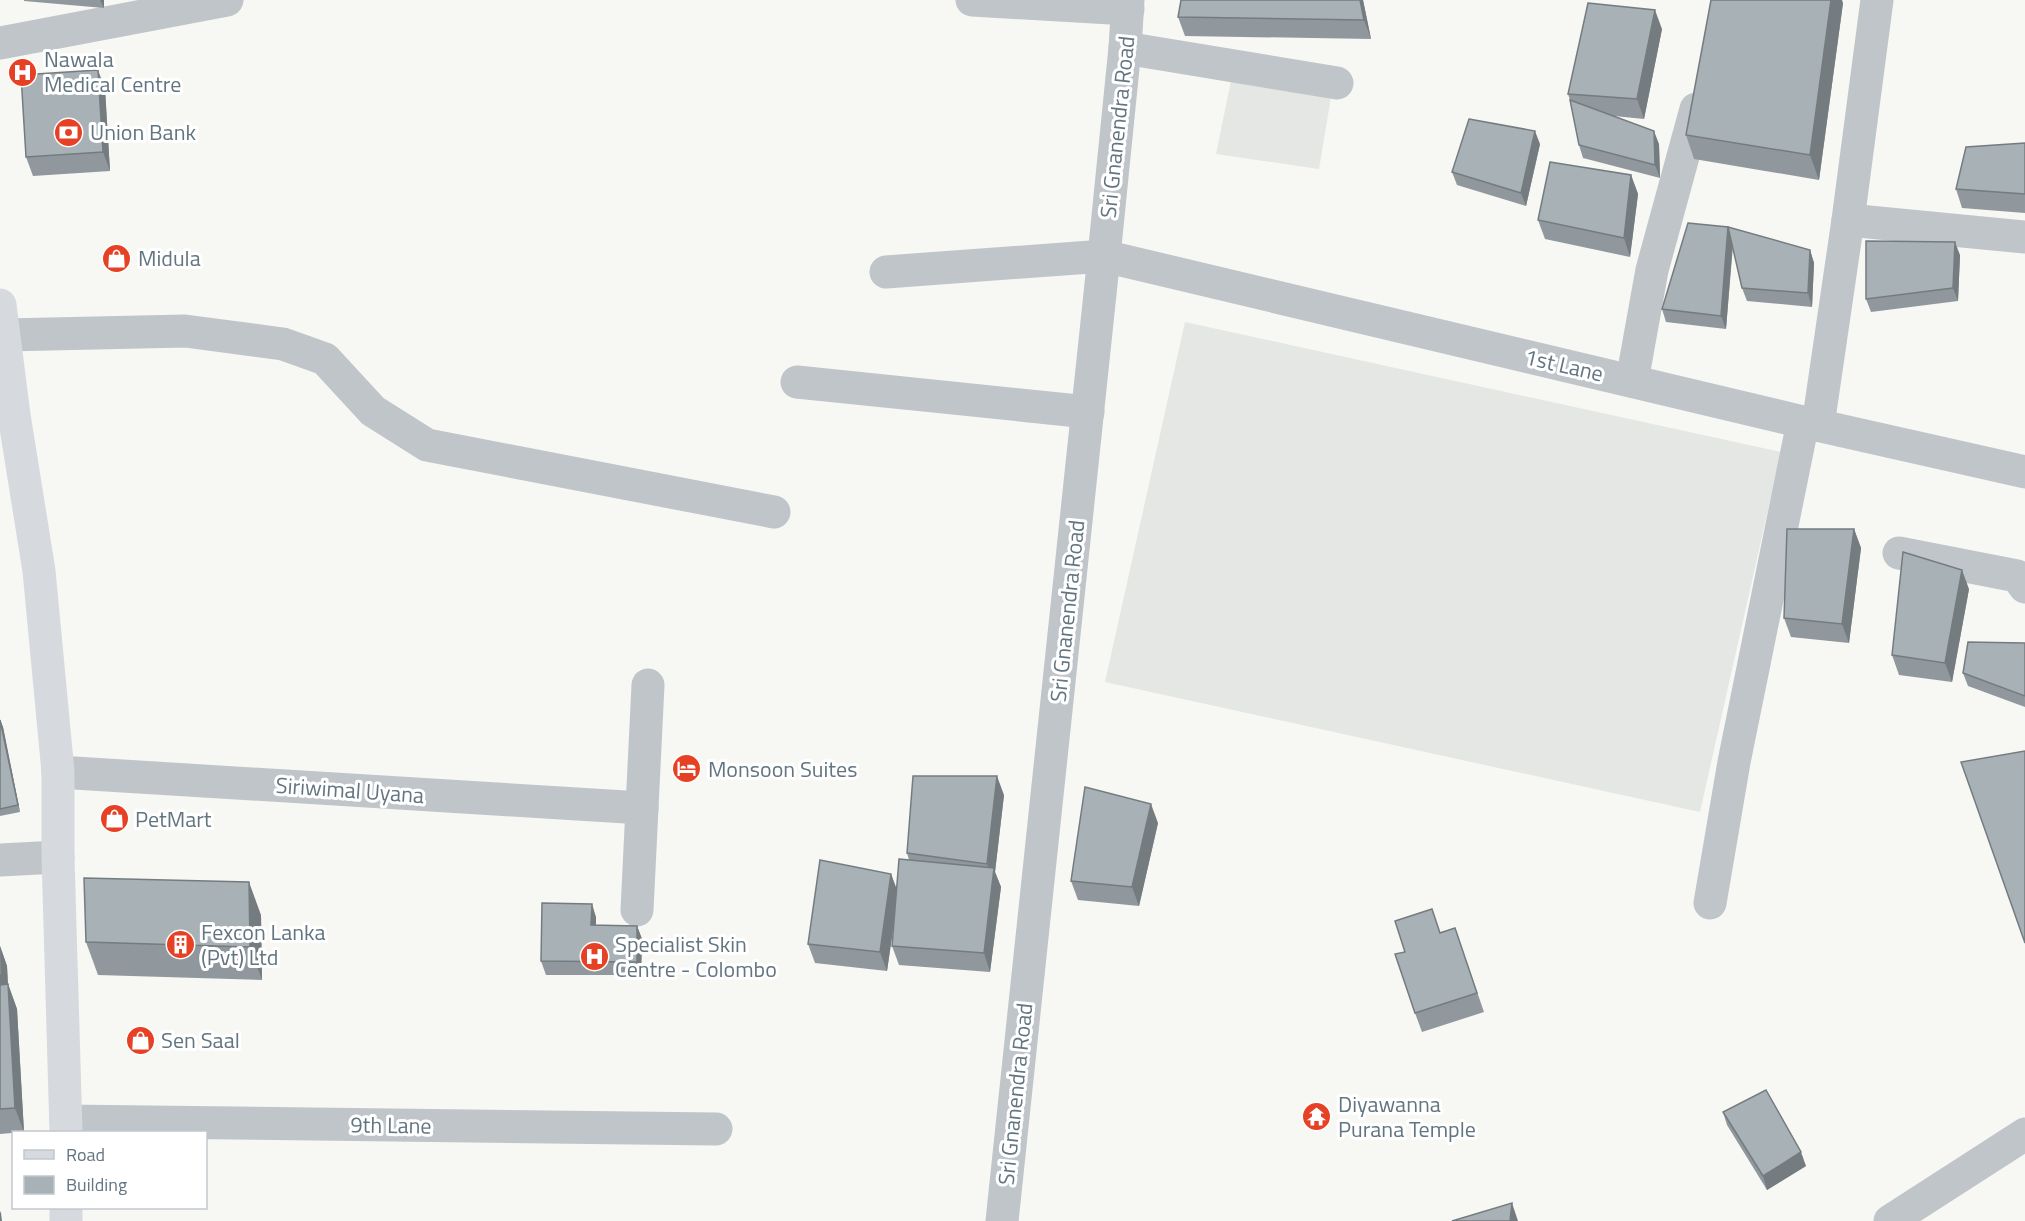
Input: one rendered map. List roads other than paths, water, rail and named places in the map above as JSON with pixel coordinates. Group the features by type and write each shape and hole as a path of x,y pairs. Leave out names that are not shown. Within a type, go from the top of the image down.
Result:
{"main road":[{"path":"2,320 7,415 39,571 58,772 58,857 66,1127"}],"street":[{"path":"0,43 227,0"},
{"path":"972,0 1128,5"},
{"path":"1710,903 1734,762 1810,423 1848,220 1877,0"},
{"name":"Sri Gnanendra Road","path":"1002,1221 1088,412 1128,5"},
{"path":"1125,48 1337,82"},
{"path":"1632,381 1652,270 1696,109"},
{"path":"1848,220 2025,237"},
{"name":"1st Lane","path":"886,272 1104,256 2025,472"},
{"path":"2,320 185,331 283,344 326,359 374,411 427,445 774,512"},
{"path":"797,382 1088,412"},
{"path":"1899,553 2017,576 2025,587"},
{"path":"637,910 648,685"},
{"name":"Siriwimal Uyana","path":"58,772 642,808"},
{"path":"0,860 58,857"},
{"name":"9th Lane","path":"66,1127 716,1129"},
{"path":"1890,1221 2025,1134"}],"place":[{"name":"Nawala Medical Centre","path":"23,72"},
{"name":"Union Bank","path":"69,132"},
{"name":"Midula","path":"117,258"},
{"name":"Monsoon Suites","path":"687,769"},
{"name":"PetMart","path":"114,819"},
{"name":"Fexcon Lanka (Pvt) Ltd","path":"180,945"},
{"name":"Specialist Skin Centre - Colombo","path":"594,957"},
{"name":"Sen Saal","path":"140,1040"},
{"name":"Diyawanna Purana Temple","path":"1317,1117"}]}
